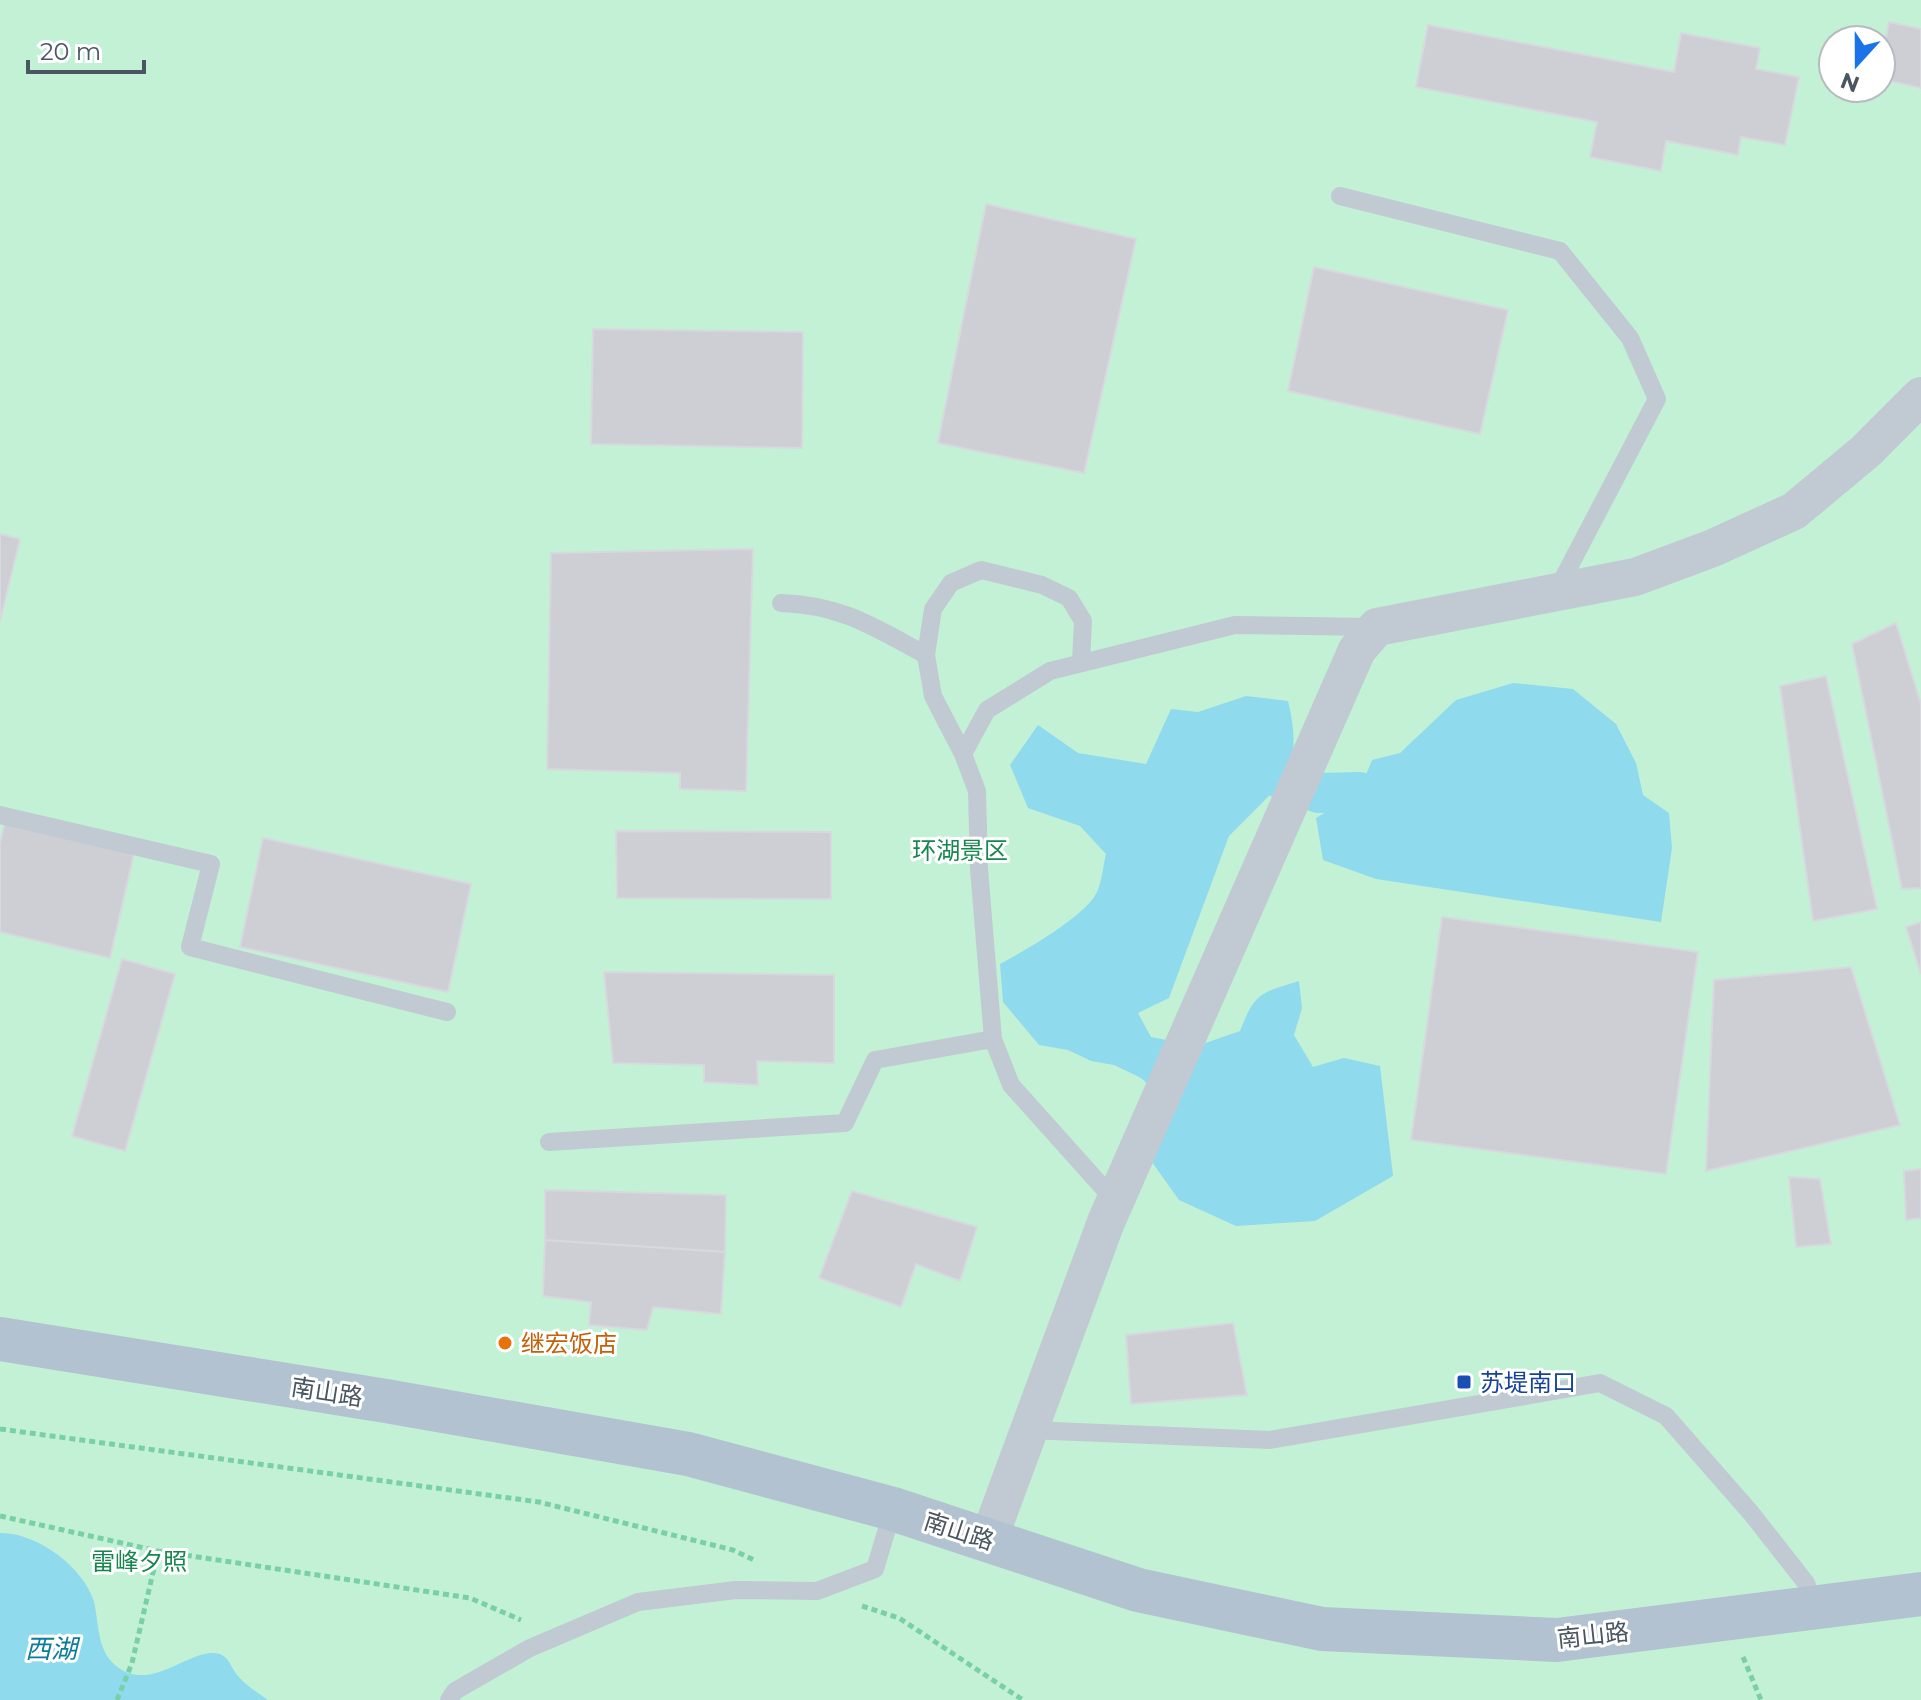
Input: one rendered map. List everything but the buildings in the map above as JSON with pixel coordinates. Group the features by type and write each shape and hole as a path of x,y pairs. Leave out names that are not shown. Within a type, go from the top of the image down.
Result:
{"main road":[{"name":"南山路","path":"0,1339 386,1401 688,1454 893,1509 1138,1590 1322,1629 1557,1640 1921,1594"}],"street":[{"path":"988,1541 1115,1201 1357,650 1377,627 1635,577 1713,548 1794,511 1866,451 1921,396"}],"lane":[{"path":"1340,196 1560,251 1630,338 1657,399 1556,592"},
{"path":"1081,663 1083,621 1069,598 1042,585 981,570 951,583 933,609 926,655 933,696 963,754 977,791 979,869 993,1039 1011,1085 1115,1201"},
{"path":"781,603 807,604 849,614 926,655"},
{"path":"963,754 987,710 1050,671 1235,625 1377,627"},
{"path":"0,815 211,864 190,947 447,1012"},
{"path":"549,1142 845,1123 875,1060 993,1039"},
{"path":"1029,1430 1270,1440 1600,1383 1666,1416 1751,1513 1806,1583 1815,1608"},
{"path":"449,1700 455,1691 530,1648 638,1602 736,1590 817,1591 875,1569 893,1509"}],"path":[{"path":"0,1429 539,1502 733,1550 761,1564"},
{"path":"0,1516 158,1551 470,1598 558,1636"},
{"path":"117,1700 132,1663 158,1551"},
{"path":"817,1591 899,1618 1023,1700"}],"green space":[{"name":"环湖景区","path":"0,0 1921,0 1921,1700 0,1700"}],"water":[{"path":"1513,683 1573,689 1616,724 1636,763 1643,795 1669,813 1672,848 1661,922 1376,879 1323,860 1316,818 1359,792 1372,760 1400,753 1456,700"},
{"path":"1246,696 1288,701 1294,741 1288,771 1284,781 1229,836 1169,998 1138,1013 1151,1037 1197,1046 1240,1031 1260,996 1299,981 1302,1008 1294,1035 1313,1067 1344,1058 1380,1066 1393,1176 1315,1221 1236,1226 1179,1200 1144,1151 1165,1100 1141,1078 1114,1065 1091,1061 1068,1050 1039,1045 1003,1002 1000,964 1081,912 1099,888 1106,854 1080,826 1028,808 1010,765 1038,725 1078,753 1146,764 1171,709 1198,712"},
{"name":"西湖","path":"0,1533 14,1534 43,1545 80,1576 94,1602 105,1652 115,1665 129,1673 143,1675 156,1673 196,1656 220,1654 250,1688 268,1700 0,1700"}],"waterway":[{"path":"1284,781 1319,793 1359,792"}],"place":[{"name":"继宏饭店","path":"505,1343"},
{"name":"苏堤南口","path":"1464,1382"}],"park label":[{"name":"雷峰夕照","path":"139,1561"}]}
